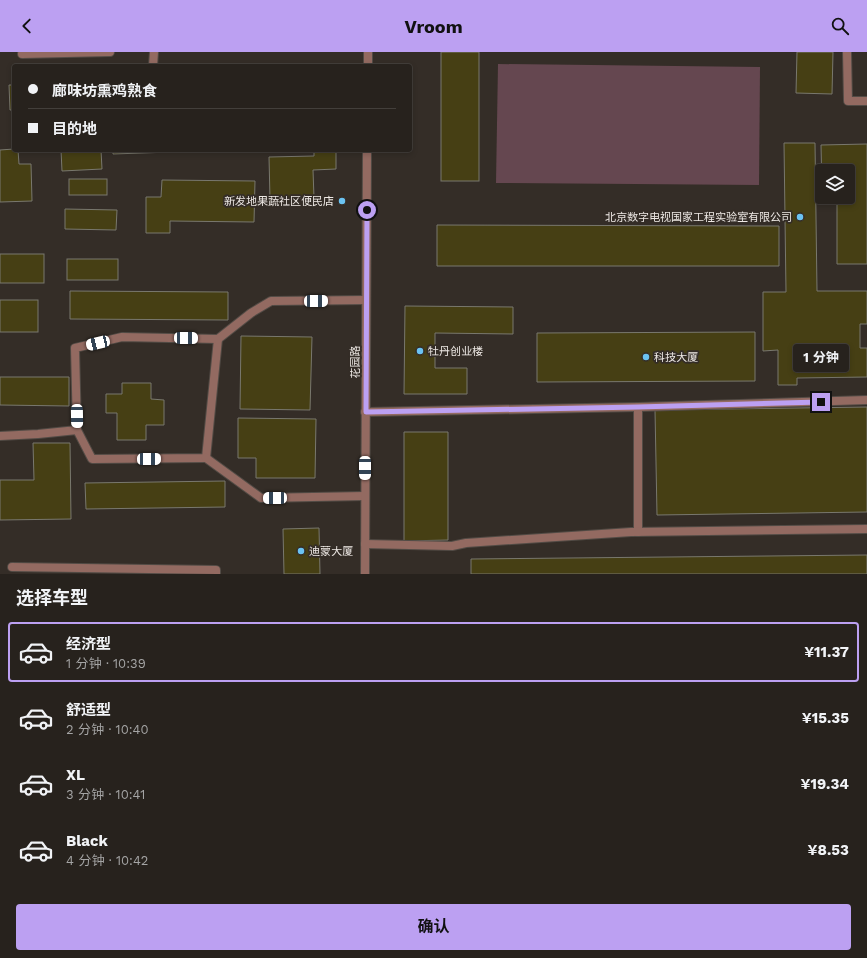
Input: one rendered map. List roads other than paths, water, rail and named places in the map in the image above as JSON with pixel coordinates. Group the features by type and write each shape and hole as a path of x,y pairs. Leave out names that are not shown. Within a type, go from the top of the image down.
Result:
{"street":[{"path":"22,54 110,52"},
{"path":"153,64 154,52"},
{"path":"368,52 368,64"},
{"path":"848,52 848,101 867,101"},
{"name":"花园路","path":"365,574 367,152"},
{"path":"365,496 261,498 206,458 92,459 77,430 75,348 122,337 218,339 251,313 271,301 366,300"},
{"path":"206,458 218,339"},
{"path":"366,412 638,407 867,400"},
{"path":"638,407 638,532"},
{"path":"0,436 77,430"},
{"path":"365,544 452,546 466,543 638,532 867,529"},
{"path":"12,567 216,570 216,574"}],"place":[{"name":"新发地果蔬社区便民店","path":"342,201"},
{"name":"北京数字电视国家工程实验室有限公司","path":"800,217"},
{"name":"牡丹创业楼","path":"420,351"},
{"name":"科技大厦","path":"646,357"},
{"name":"迪蒙大厦","path":"301,551"}]}
